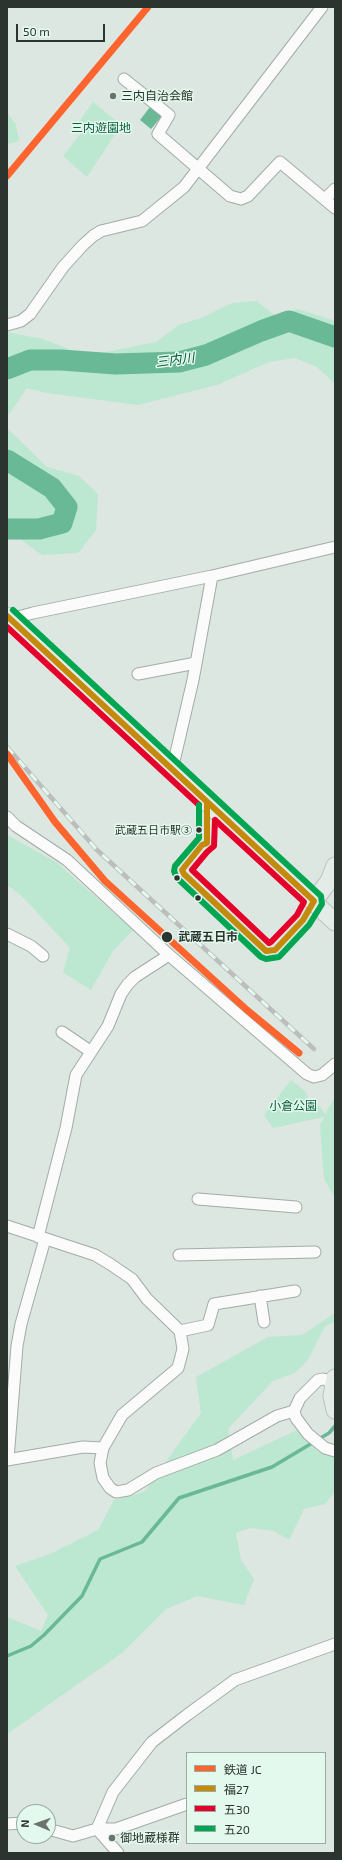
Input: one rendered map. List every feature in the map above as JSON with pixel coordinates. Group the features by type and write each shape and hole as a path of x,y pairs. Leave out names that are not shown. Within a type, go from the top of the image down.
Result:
{"main road":[{"path":"8,618 335,922"},
{"path":"314,901 328,881 335,866"},
{"path":"334,1381 332,1396 335,1410"}],"street":[{"path":"7,325 21,321 30,314 63,267 93,236 101,231 142,221 184,187 322,7"},
{"path":"124,79 169,115 158,134 230,196 241,199 248,196 280,162 335,208"},
{"path":"325,199 335,189"},
{"path":"8,618 212,576 335,546"},
{"path":"172,770 196,662 212,576"},
{"path":"138,674 196,662"},
{"path":"7,817 16,826 67,860 169,955 307,1074 314,1077 322,1075 335,1064"},
{"path":"7,934 44,956"},
{"path":"103,1448 83,1446 7,1460 8,1434 17,1346 66,1128 76,1075 90,1051 108,1026 121,994 128,984 135,977 169,955"},
{"path":"62,1032 90,1051"},
{"path":"198,1199 296,1207"},
{"path":"7,1226 95,1255 110,1264 132,1279 147,1299 180,1331 183,1348 178,1368 122,1415 103,1448 100,1463 103,1478 110,1488 122,1492 156,1473 217,1450 277,1416 294,1411 300,1398 318,1380 334,1381"},
{"path":"179,1255 315,1252"},
{"path":"180,1331 208,1325 214,1304 295,1291"},
{"path":"260,1296 264,1322"},
{"path":"294,1411 301,1425 308,1434 325,1448 335,1451"},
{"path":"97,1829 113,1792 152,1742 235,1680 335,1644"},
{"path":"56,1831 73,1836 97,1829 116,1829 186,1804"},
{"path":"97,1829 118,1853"}],"green space":[{"name":"三内遊園地","path":"93,102 120,124 87,177 63,156 85,128 79,122"},
{"path":"7,112 16,125 19,141 7,144"},
{"path":"257,301 274,315 298,309 335,321 335,384 317,367 295,358 269,362 217,385 138,405 47,393 27,388 7,417 7,332 43,339 87,356 156,342 179,325 201,318 232,303"},
{"path":"7,428 47,467 79,476 98,494 96,530 78,553 42,555 16,536 7,538"},
{"path":"7,835 56,862 133,930 113,951 91,990 63,972 70,948 22,896 7,885"},
{"name":"小倉公園","path":"291,1080 306,1092 308,1099 314,1099 325,1114 335,1097 335,1197 324,1179 320,1125 324,1117 273,1128 264,1115"},
{"path":"335,1313 335,1322 325,1326 308,1360 295,1373 273,1381 228,1429 233,1460 297,1430 318,1452 335,1454 335,1492 325,1504 304,1509 289,1540 274,1531 250,1528 236,1533 241,1560 254,1579 244,1605 197,1596 166,1609 122,1653 7,1734 7,1617 41,1631 48,1615 15,1566 50,1554 98,1530 114,1500 144,1492 201,1413 196,1377 268,1337 302,1335"}],"shaded area":[{"path":"150,107 162,116 151,129 140,120"}],"waterway":[{"name":"三内川","path":"7,369 30,360 61,360 116,364 179,362 206,355 261,331 289,321 335,337"},
{"name":"三内川","path":"7,460 52,488 67,507 62,523 39,529 7,529"},
{"path":"7,1656 31,1646 44,1635 82,1596 100,1559 142,1542 179,1498 272,1467 329,1433 335,1426"}],"railway":[{"path":"7,747 97,850 314,1049"}],"rail line":[{"name":"JC","path":"7,176 148,7"},
{"name":"JC","path":"7,754 55,822 105,881 247,1010 299,1053"}],"transit line":[{"name":"五20","path":"13,610 321,896 322,904 309,925 279,957 266,959 261,957 177,878 174,871 175,866 199,838 199,805"},
{"name":"福27","path":"7,616 314,901 303,920 275,950 266,951 184,874 182,870 202,845 207,843 207,802"},
{"name":"五30","path":"7,627 199,805"},
{"name":"五30","path":"215,820 304,902 297,915 269,943 192,870 214,846 215,820"}],"place":[{"name":"三内自治会館","path":"113,96"},
{"name":"武蔵五日市駅③","path":"199,830"},
{"name":"武蔵五日市","path":"167,937"},
{"name":"御地蔵様群","path":"112,1838"}]}
